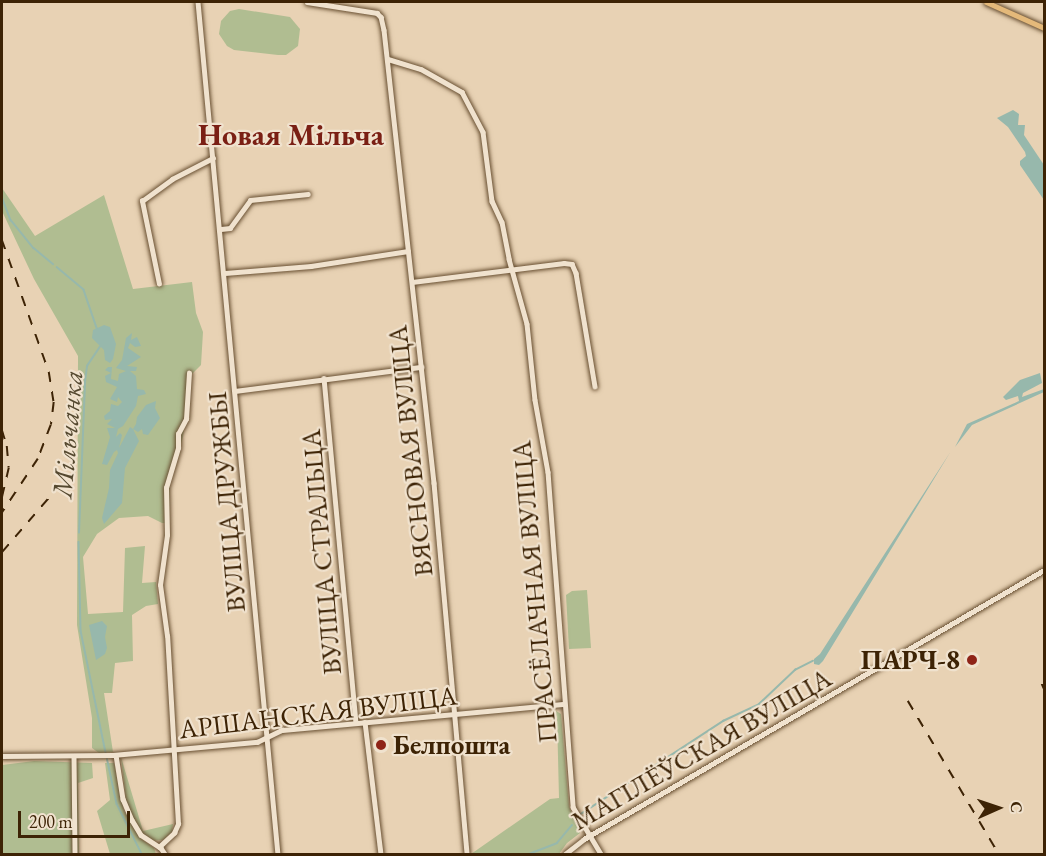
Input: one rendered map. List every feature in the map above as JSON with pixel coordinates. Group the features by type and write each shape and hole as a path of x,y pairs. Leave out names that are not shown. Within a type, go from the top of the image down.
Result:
{"main road":[{"path":"986,2 1044,28"}],"street":[{"name":"ВУЛІЦА ДРУЖБЫ","path":"198,2 278,855"},
{"name":"ВЯСНОВАЯ ВУЛІЦА","path":"307,2 372,11 380,15 384,30 434,483 467,855"},
{"name":"ПРАСЁЛАЧНАЯ ВУЛІЦА","path":"388,59 421,69 462,92 483,132 492,201 502,222 527,324 535,400 552,503 563,704 573,807 601,855"},
{"path":"159,284 142,201 172,179 213,158"},
{"path":"220,229 230,228 250,200 308,194"},
{"path":"225,273 311,266 408,251"},
{"path":"412,282 564,263 572,264 576,273 595,386"},
{"path":"235,391 421,367"},
{"path":"159,847 171,836 178,824 167,636 160,585 167,535 166,488 178,448 178,434 186,419 189,374"},
{"name":"ВУЛІЦА СТРАЛЬЦА","path":"324,378 356,723"},
{"name":"МАГІЛЁЎСКАЯ ВУЛІЦА","path":"565,855 590,835 1044,570"},
{"name":"АРШАНСКАЯ ВУЛІЦА","path":"2,756 47,754 102,756 172,750 257,742 278,730 563,704"},
{"path":"365,722 381,855"},
{"path":"115,755 127,809 141,835 159,847 165,855"},
{"path":"74,756 75,855"}],"green space":[{"path":"239,9 290,17 300,29 298,46 286,55 278,55 234,50 227,46 219,34 221,21 230,11"},
{"path":"2,188 35,236 104,195 133,289 192,282 196,313 203,332 201,365 191,375 183,437 170,481 169,523 162,523 148,516 119,518 97,534 83,557 88,614 123,612 125,548 145,546 142,583 156,582 158,604 146,606 132,615 133,661 115,663 112,693 104,693 113,752 99,753 92,748 92,718 77,625 78,356 34,279 2,211"},
{"path":"587,590 591,648 569,649 566,595 572,591"},
{"path":"553,709 561,714 569,806 574,819 580,826 580,833 567,843 559,854 471,854 550,799 559,798 557,717"},
{"path":"121,757 143,831 173,824 172,832 163,840 150,841 136,824 126,800"},
{"path":"34,761 92,763 93,778 78,783 79,854 2,854 2,765"},
{"path":"105,763 114,763 124,811 140,838 154,848 156,854 110,854 97,811 110,800"}],"water":[{"path":"1013,110 1019,114 1018,125 1025,125 1024,135 1044,165 1044,200 1020,165 1020,161 1026,156 1025,152 1008,127 997,118"},
{"path":"104,325 110,327 116,344 110,363 105,360 104,350 92,338 93,330"},
{"path":"132,333 131,340 137,337 141,346 135,347 130,343 128,348 141,357 127,366 137,367 136,371 130,371 136,376 137,389 144,390 146,394 138,396 136,406 123,426 118,429 116,437 120,433 122,435 119,448 130,427 139,441 125,468 122,503 104,524 102,518 109,488 110,470 118,453 117,450 114,452 107,465 102,464 110,437 107,428 115,428 107,424 112,419 105,420 104,416 110,411 111,404 118,406 122,402 118,397 117,402 110,399 117,387 106,382 105,376 111,373 105,370 112,367 111,379 118,381 119,374 126,371 116,368 122,360 126,338"},
{"path":"1040,373 1042,383 1023,393 1022,397 1044,389 1044,392 972,425 955,447 967,424 1019,401 1018,396 1006,400 1003,397 1020,380"},
{"path":"156,401 155,408 160,418 148,435 143,434 142,429 138,432 133,429 137,417 146,405"},
{"path":"951,451 823,661 819,665 814,664 814,659 820,654"},
{"path":"102,621 107,626 105,637 107,648 105,654 96,660 89,625"}],"waterway":[{"name":"Мільчанка","path":"2,197 11,220 34,248 53,264"},
{"name":"Мільчанка","path":"57,267 84,290 97,328"},
{"name":"Мільчанка","path":"79,533 85,381 87,366 100,347"},
{"name":"Мільчанка","path":"79,542 81,631 106,753"},
{"path":"581,814 723,721 759,704 795,670 813,661"},
{"name":"Мільчанка","path":"107,757 117,804 142,854"},
{"path":"529,854 557,843 572,825"}],"railway":[{"path":"2,240 49,372 54,402 51,425 38,459 2,513"},
{"path":"2,430 7,446 9,468 2,499"},
{"path":"2,552 65,479"},
{"path":"1042,684 1044,689"},
{"path":"908,701 999,854"}],"place":[{"name":"ПАРЧ-8","path":"972,660"},
{"name":"Белпошта","path":"381,745"}],"district":[{"name":"Новая Мільча","path":"291,135"}]}
